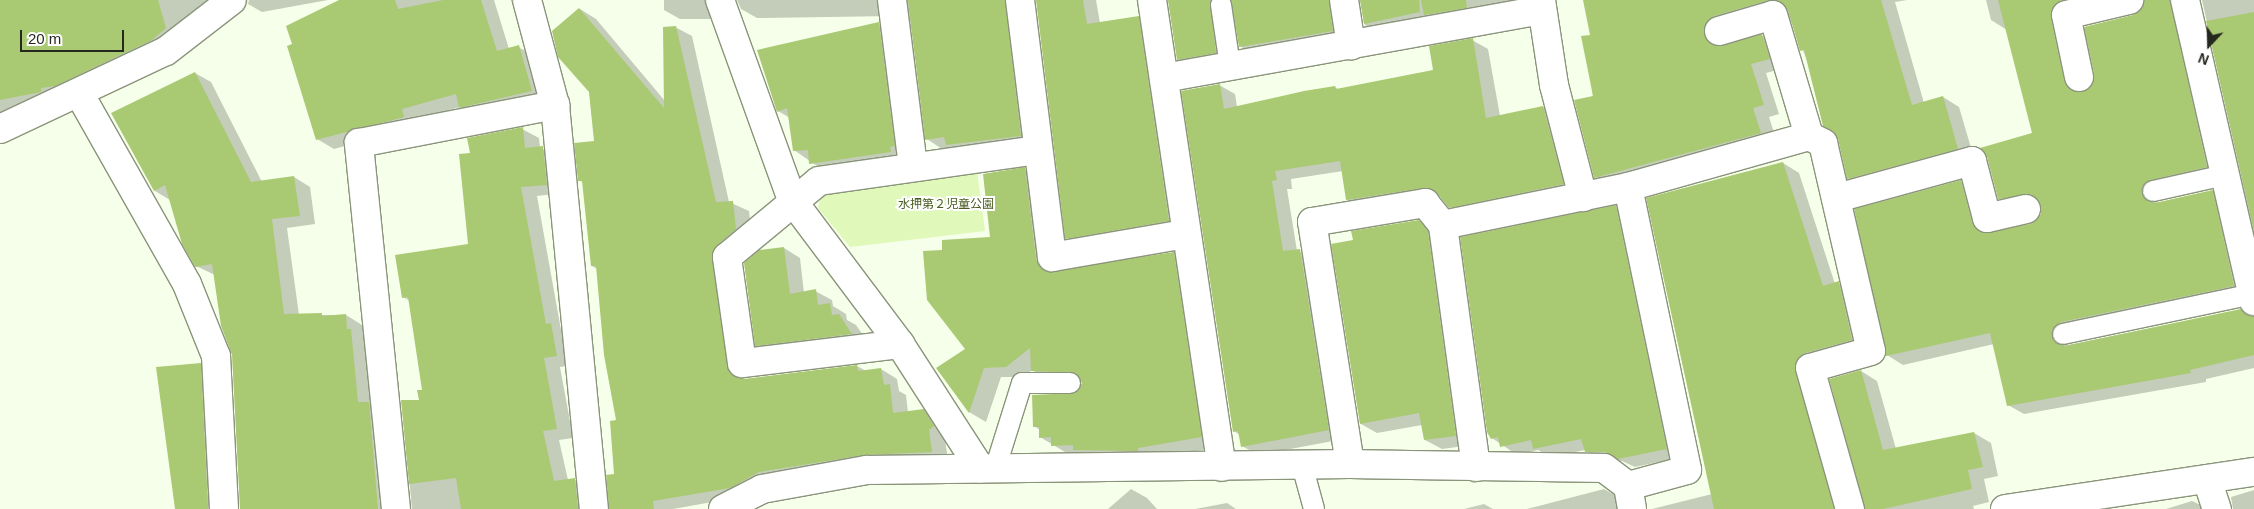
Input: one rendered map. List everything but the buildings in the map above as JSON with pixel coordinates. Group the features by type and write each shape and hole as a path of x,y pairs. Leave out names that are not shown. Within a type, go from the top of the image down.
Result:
{"street":[{"path":"0,129 79,94 166,51 232,0"},
{"path":"527,0 555,105 594,509"},
{"path":"720,0 792,200 900,344 988,467"},
{"path":"892,0 913,167"},
{"path":"1020,0 1037,150 1052,257 1185,234"},
{"path":"1152,0 1185,234 1222,467"},
{"path":"1344,0 1351,45"},
{"path":"2079,77 2066,15 2129,0"},
{"path":"2185,0 2253,298"},
{"path":"1164,78 1351,45 1542,5 1554,85 1583,197"},
{"path":"1719,31 1773,15 1809,136"},
{"path":"79,94 187,284 216,356 224,509"},
{"path":"396,509 359,142 555,105"},
{"path":"1443,225 1628,187 1809,136 1823,143 1871,351 1810,368 1850,509"},
{"path":"900,344 742,363 727,257 792,200 819,181 1037,150"},
{"path":"1836,198 1972,161 1987,218 2026,209"},
{"path":"723,509 867,470 988,467 1066,469 1350,464 1604,468 1630,498 1687,470 1628,187"},
{"path":"1350,464 1312,222 1425,203 1443,225 1476,467"},
{"path":"2005,509 2254,472"},
{"path":"2207,479 2217,509"}],"lane":[{"path":"1221,4 1230,66"},
{"path":"2152,191 2225,175"},
{"path":"2062,334 2253,298"},
{"path":"988,467 1022,383 1070,383"},
{"path":"1302,465 1314,509"}],"green space":[{"name":"水押第２児童公園","path":"977,171 985,231 850,247 818,208 822,192"}]}
